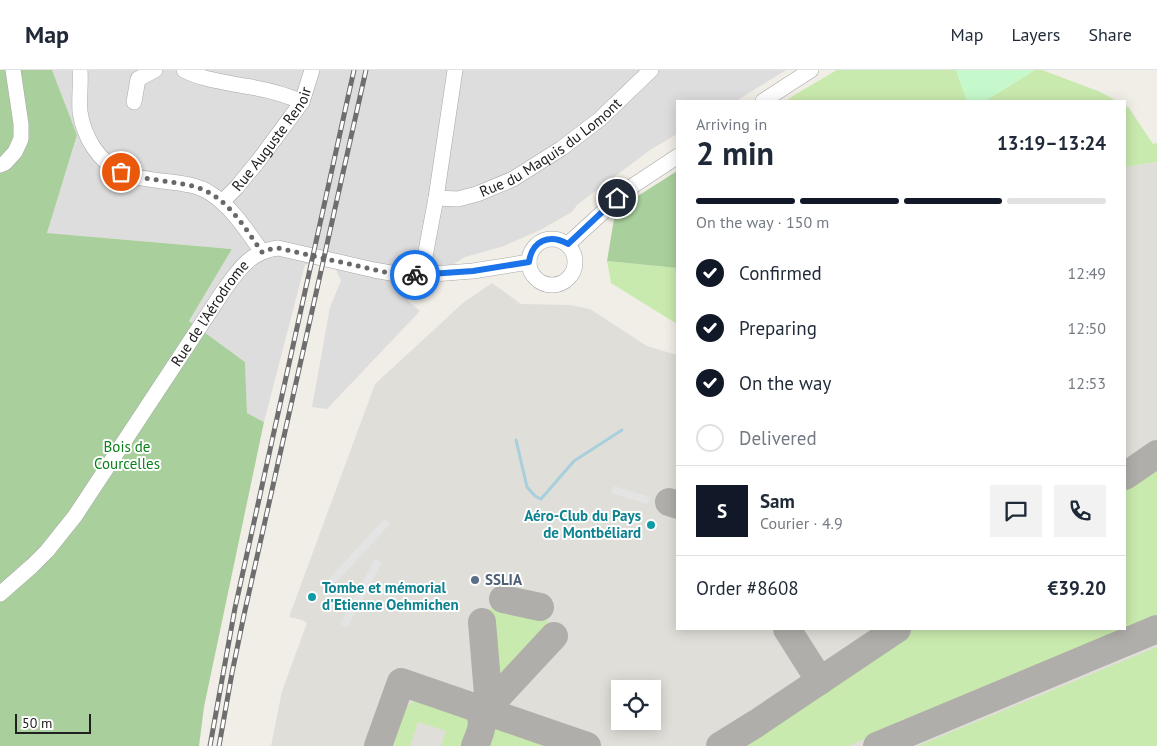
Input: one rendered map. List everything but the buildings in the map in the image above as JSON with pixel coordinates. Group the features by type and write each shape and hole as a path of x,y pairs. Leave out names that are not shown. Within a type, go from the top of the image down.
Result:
{"street":[{"path":"0,165 5,163 15,152 21,139 21,124 13,70"},
{"path":"80,70 80,110 83,128 96,153 121,172 133,176 184,184 209,192 231,210 262,252"},
{"path":"134,102 138,79 155,70"},
{"path":"184,70 218,82 246,86 302,102"},
{"name":"Rue Auguste Renoir","path":"222,202 259,160 302,102 312,70"},
{"path":"420,275 436,198 454,70"},
{"name":"Rue du Maquis du Lomont","path":"436,198 458,198 477,194 513,179 562,148 600,119 651,70"},
{"path":"766,100 811,70"},
{"path":"568,244 628,189 676,157"},
{"path":"554,238 568,244 573,250 576,266 568,279 556,285 550,285 543,284 537,280 530,269 529,262 530,255 539,242 554,238"},
{"name":"Rue de l'Aérodrome","path":"0,594 47,551 66,527 93,490 224,290 252,258 265,250 278,248 389,273 420,275 473,271 529,262"}],"shaded area":[{"path":"52,70 786,70 738,100 676,100 676,135 650,150 577,205 572,212 542,229 504,246 465,257 424,283 407,300 420,311 327,409 312,407 330,307 341,281 335,267 305,264 264,422 247,413 245,362 189,321 232,249 47,233 77,135"},
{"path":"1157,162 1157,746 271,746 282,691 307,623 289,617 375,384 463,303 492,283 521,304 570,305 590,309 647,346 676,355 676,630 1126,630 1126,167"},
{"path":"614,486 650,497 647,504 611,493"},
{"path":"384,519 390,524 333,586 327,581"},
{"path":"375,559 382,563 347,628 340,624"}],"green space":[{"name":"Bois de Courcelles","path":"0,70 52,70 77,135 47,233 232,249 189,321 245,362 247,413 264,422 204,707 199,746 0,746"},
{"path":"837,70 956,70 967,100 787,100"},
{"path":"956,70 1035,70 987,100 967,100"},
{"path":"1035,70 1042,70 1098,91 1115,100 987,100"},
{"path":"1126,106 1153,144 1157,143 1157,162 1126,167"},
{"path":"676,172 676,268 607,261 615,213 630,201"},
{"path":"607,261 676,268 676,323 611,283"},
{"path":"1157,463 1157,615 1126,629 1126,483"},
{"path":"497,602 539,610 547,617 548,631 492,689 488,623 491,607"},
{"path":"910,630 1122,630 848,746 736,746"},
{"path":"1157,647 1157,746 918,746"},
{"path":"419,698 426,698 467,713 470,716 474,727 467,746 441,746 446,731 418,722 410,746 393,746 406,707"},
{"path":"501,725 562,746 483,746 491,731"}],"waterway":[{"path":"516,440 527,487 535,496 541,499 574,461 622,430"}],"taxiway":[{"path":"1126,475 1157,454"},
{"path":"669,502 676,504"},
{"path":"503,599 540,607"},
{"path":"482,622 489,706"},
{"path":"877,746 1157,629"},
{"path":"788,630 820,681"},
{"path":"720,746 896,630"},
{"path":"487,712 489,706 554,636"},
{"path":"378,746 401,682 587,746"},
{"path":"475,746 482,722 476,708"}],"railway":[{"path":"210,746 235,608 354,70"},
{"path":"219,746 244,615 366,70"}],"way so far":[{"path":"121,172 133,176 184,184 209,192 231,210 262,252 278,248 389,273 415,275"}],"place":[{"name":"Aéro-Club du Pays de Montbéliard","path":"651,525"},
{"name":"SSLIA","path":"475,580"},
{"name":"Tombe et mémorial d'Etienne Oehmichen","path":"312,597"}],"route":[{"path":"415,275 473,271 529,262 530,255 539,242 554,238 568,244 617,198"}]}
